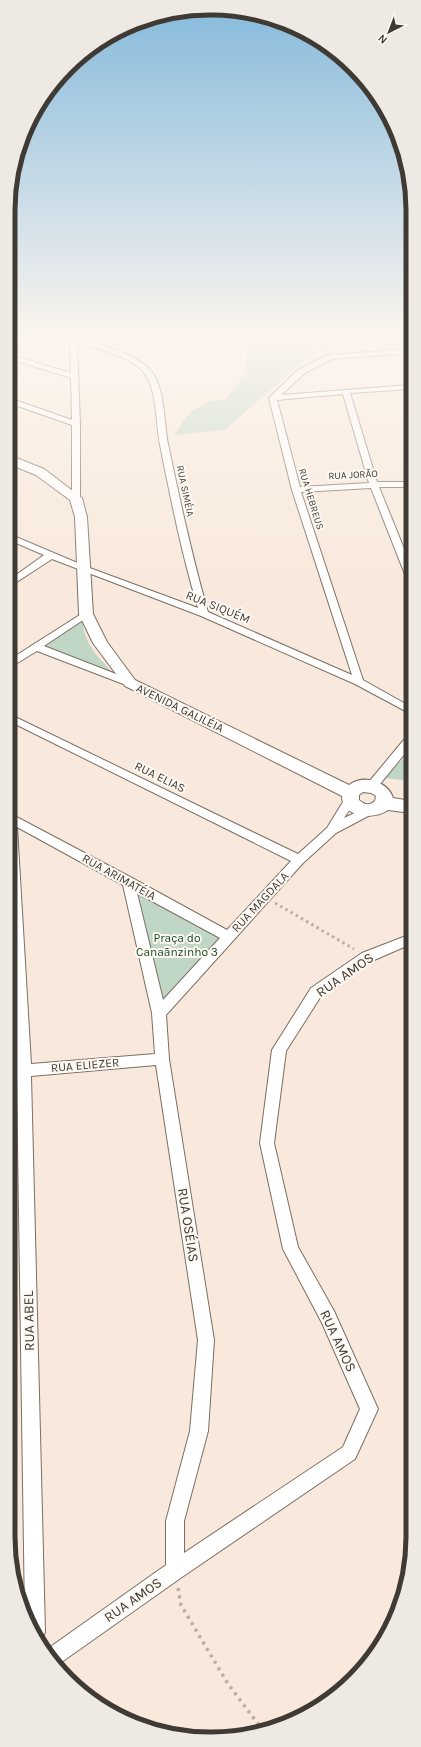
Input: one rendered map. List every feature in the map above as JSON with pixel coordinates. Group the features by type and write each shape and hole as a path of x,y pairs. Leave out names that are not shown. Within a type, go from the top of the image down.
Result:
{"main road":[{"path":"15,462 40,472 76,498"},
{"name":"AVENIDA GALILÉIA","path":"76,498 81,518 86,614 100,644 130,683 350,796"},
{"path":"359,786 372,786 383,793 385,799 384,803 378,809 368,810 357,808 350,796 359,786"},
{"path":"384,803 406,806"}],"street":[{"path":"55,417 76,424"},
{"path":"76,417 76,498"},
{"name":"RUA SIMÉIA","path":"160,417 192,575 204,614"},
{"name":"RUA HEBREUS","path":"278,417 296,490 359,682"},
{"path":"354,417 374,484 406,564"},
{"name":"RUA JORÃO","path":"296,490 374,484 406,484"},
{"name":"RUA SIQUÉM","path":"15,540 84,569 204,614 359,682 406,708"},
{"path":"15,580 51,555"},
{"path":"15,661 86,614"},
{"path":"36,647 130,683"},
{"name":"RUA ELIAS","path":"15,720 299,860"},
{"path":"372,786 406,745"},
{"name":"RUA MAGDALA","path":"332,830 350,796"},
{"name":"RUA MAGDALA","path":"159,1013 299,860 332,830 368,810"},
{"name":"RUA ARIMATÉIA","path":"15,820 128,881 228,938"},
{"name":"RUA OSÉIAS","path":"128,881 159,1013 162,1059 206,1340 199,1431 174,1521 175,1570"},
{"name":"RUA AMOS","path":"55,1655 175,1570 349,1453 369,1409 328,1317 291,1249 267,1143 279,1050 316,992 367,957 406,940"},
{"name":"RUA ABEL","path":"15,1029 35,1622"},
{"name":"RUA ELIEZER","path":"16,1071 162,1059"}],"path":[{"path":"264,897 367,957"},
{"path":"175,1570 181,1605 228,1684 259,1725"}],"green space":[{"path":"187,417 240,417 225,430 174,435"},
{"path":"82,618 83,628 89,644 104,664 117,676 42,644"},
{"path":"406,756 406,780 384,778"},
{"name":"Praça do Canaãnzinho 3","path":"134,889 222,938 162,1002"}]}
